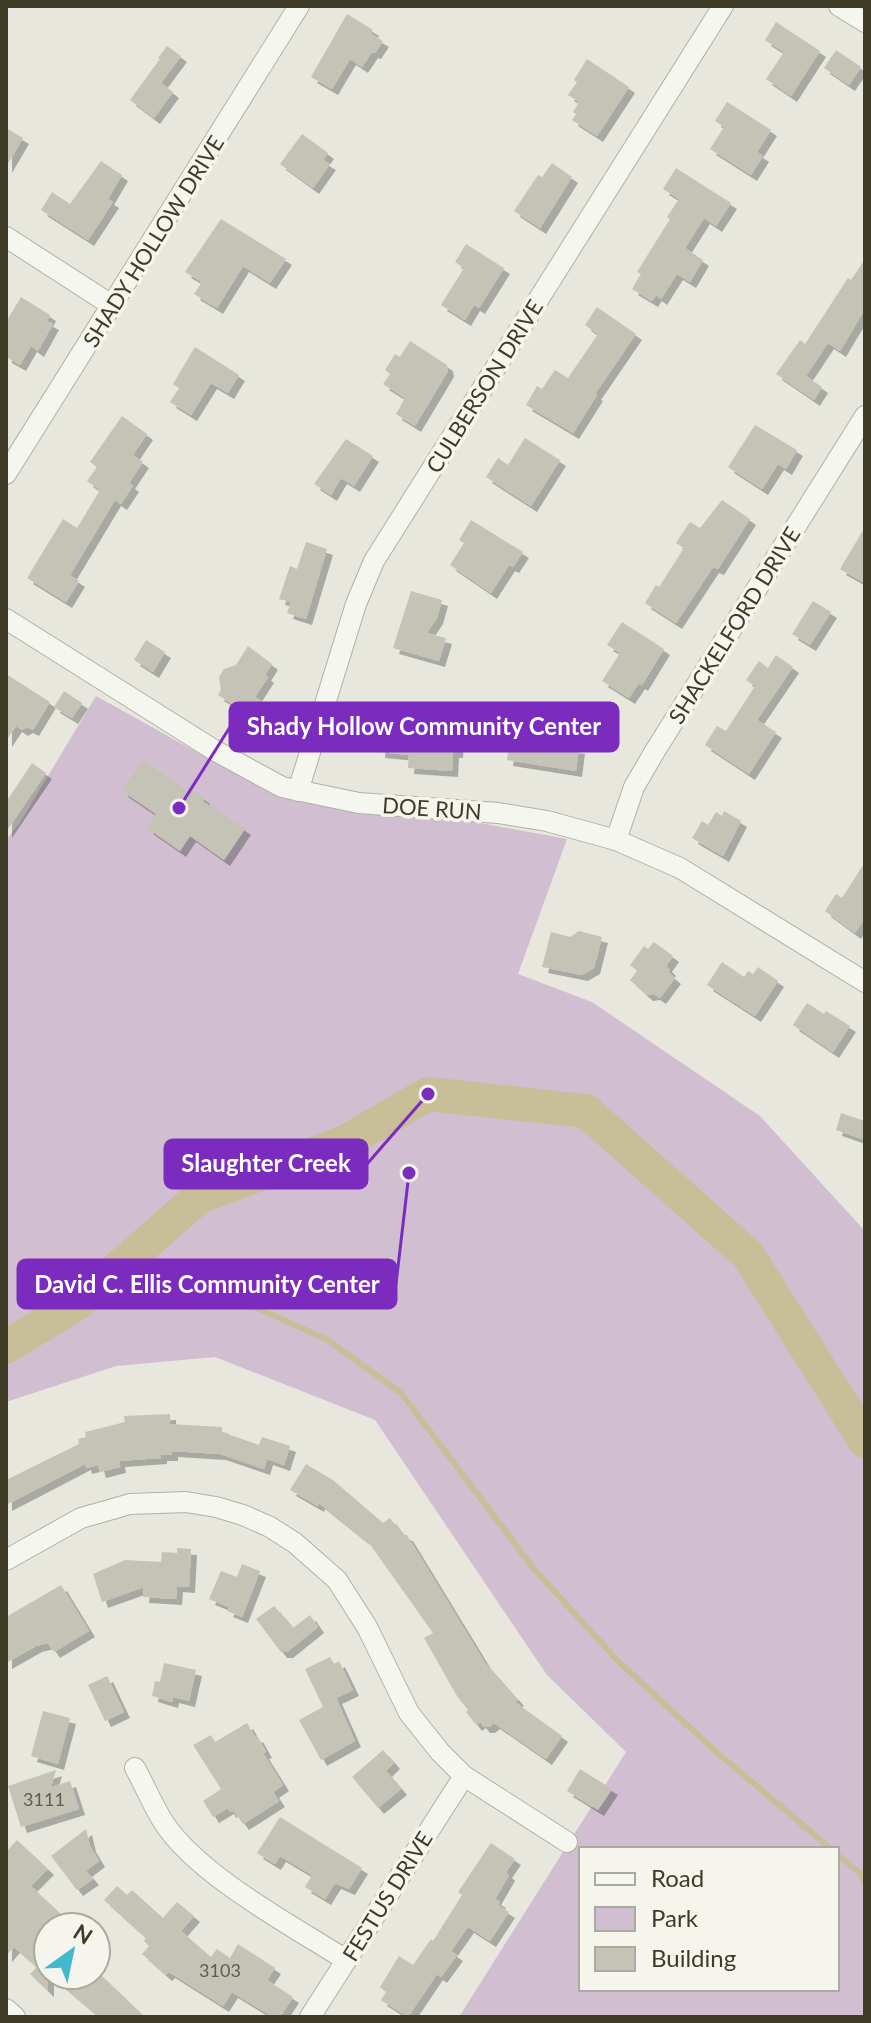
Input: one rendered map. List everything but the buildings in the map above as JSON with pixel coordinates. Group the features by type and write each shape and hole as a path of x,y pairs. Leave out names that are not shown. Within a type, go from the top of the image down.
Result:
{"street":[{"name":"SHADY HOLLOW DRIVE","path":"6,474 299,6"},
{"name":"CULBERSON DRIVE","path":"298,791 356,604 374,561 723,6"},
{"path":"839,6 865,22"},
{"path":"6,237 113,306"},
{"name":"SHACKELFORD DRIVE","path":"616,840 634,787 655,751 865,416"},
{"name":"DOE RUN","path":"6,619 267,781 298,791 359,803 498,813 547,821 616,840 680,868 865,982"},
{"path":"6,1560 81,1518 130,1504 186,1502 243,1515 295,1543 337,1580 367,1627 409,1713 440,1752 464,1776 567,1842"},
{"path":"135,1768 164,1823 183,1846 213,1873 346,1960"},
{"name":"FESTUS DRIVE","path":"310,2017 464,1776"},
{"path":"6,2009 15,2017"}],"green space":[{"path":"96,696 247,780 567,839 518,974 592,1002 760,1116 865,1231 865,2017 459,2017 626,1752 547,1675 375,1420 215,1357 116,1366 6,1402 6,840 19,824"}],"waterway":[{"path":"6,1347 78,1303 199,1197 345,1142 428,1094 586,1111 748,1255 865,1441"},
{"path":"78,1303 159,1290 231,1296 328,1340 401,1393 534,1569 618,1661 713,1749 829,1847"},
{"path":"839,1856 860,1873 865,1882"}],"place":[{"name":"Shady Hollow Community Center","path":"179,808"},
{"name":"Slaughter Creek","path":"428,1094"},
{"name":"David C. Ellis Community Center","path":"409,1173"}]}
